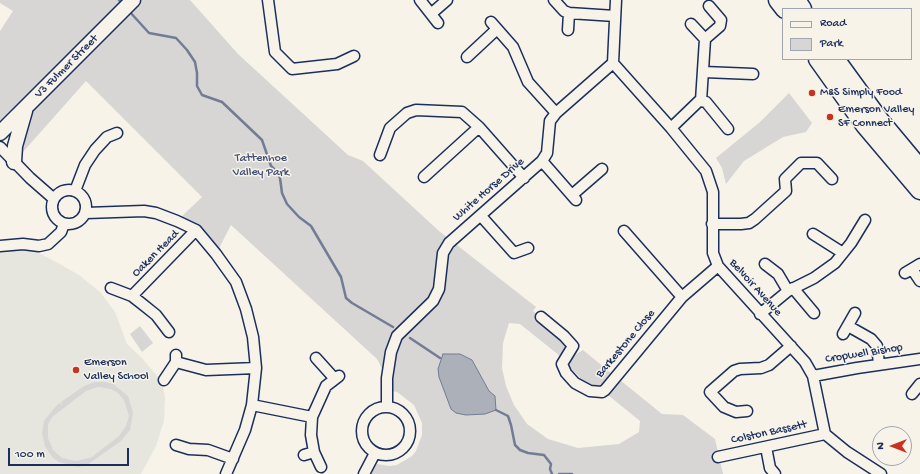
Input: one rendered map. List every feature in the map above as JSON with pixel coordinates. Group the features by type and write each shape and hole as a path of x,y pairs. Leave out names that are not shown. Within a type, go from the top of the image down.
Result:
{"highway":[{"path":"778,0 784,8"},
{"path":"819,60 865,125 920,190"},
{"path":"836,60 880,121 920,169"}],"street":[{"name":"V3 Fulmer Street","path":"0,133 133,0"},
{"path":"268,0 275,52 292,69 337,64 354,56"},
{"path":"420,0 438,22"},
{"path":"432,13 447,0"},
{"path":"554,0 564,11 569,13 615,16"},
{"path":"613,63 616,0"},
{"path":"705,39 720,26 721,20 709,6"},
{"path":"568,30 569,13"},
{"path":"691,24 705,39 701,101"},
{"path":"467,57 494,26 513,48 528,82 556,113"},
{"name":"White Horse Drive","path":"387,407 387,378 391,352 397,336 433,301 439,289 443,253 448,243 481,216 542,161 547,153 550,121 556,113 613,63"},
{"name":"Belvoir Avenue","path":"613,63 671,128 700,163 710,179 713,192 713,253 718,266 805,362 813,376 825,434"},
{"path":"704,72 753,74"},
{"path":"671,128 699,101 701,101 706,102 728,129"},
{"path":"14,162 16,140 25,109"},
{"path":"380,155 390,128 407,113 416,110 462,112 468,115 524,178"},
{"path":"424,177 479,127"},
{"path":"75,191 85,165 95,150 107,137 117,133"},
{"path":"0,147 54,199"},
{"path":"542,161 574,198 602,169"},
{"path":"712,224 749,223 786,191 785,179 801,163 811,161 822,167 831,180"},
{"path":"65,190 75,191 80,194 86,202 86,213 80,221 75,224 64,224 54,214 52,204 54,199 65,190"},
{"path":"86,213 129,211 156,213 196,230 216,254 236,282 246,309 253,337 256,368 252,405 245,430 226,474"},
{"path":"481,216 514,252 528,248"},
{"path":"760,314 791,290 814,278 835,263 843,252 852,244 865,220"},
{"path":"0,246 23,244 40,246 48,244 61,232 64,224"},
{"name":"Oaken Head","path":"132,296 196,230"},
{"path":"624,231 682,297"},
{"path":"814,234 843,252"},
{"path":"765,264 778,274 791,290 814,313"},
{"name":"Barkestone Close","path":"541,317 564,336 573,346 562,364 566,373 575,383 590,391 602,392 682,297 718,266"},
{"path":"913,268 920,281"},
{"name":"Oaken Head","path":"111,288 132,296 156,315 165,330"},
{"path":"855,313 846,330 871,339 877,346 879,364"},
{"path":"747,411 736,412 724,407 710,392 734,371 740,369 761,368 769,365 791,346"},
{"path":"164,380 176,358 206,370 256,368"},
{"path":"316,358 336,377 326,386 312,416 309,454 321,466"},
{"name":"Cropwell Bishop","path":"813,376 879,364 920,359"},
{"path":"912,394 920,384"},
{"path":"252,405 312,416"},
{"path":"387,407 395,409 407,419 410,426 408,441 404,448 390,455 375,453 364,441 362,433 363,425 372,412 379,408 387,407"},
{"path":"825,434 847,452 881,474"},
{"name":"Colston Bassett","path":"718,457 825,434"},
{"path":"176,445 190,449 208,450 233,459"},
{"path":"766,447 770,468 775,474"},
{"path":"364,474 375,453"}],"shaded area":[{"name":"Emerson Valley School","path":"17,249 35,251 56,262 79,275 101,293 115,312 127,344 142,358 162,382 165,397 164,421 156,446 141,474 0,474 0,250"},
{"path":"443,354 460,354 472,360 489,391 495,396 496,410 485,414 466,415 456,413 451,409 439,377 438,369"}],"green space":[{"name":"Tattenhoe Valley Park","path":"0,0 190,0 238,54 348,155 363,161 439,231 536,307 533,311 563,339 565,347 560,356 520,324 509,323 503,343 502,368 506,386 514,405 527,424 548,439 578,448 619,444 639,432 640,421 608,395 620,380 662,414 683,415 715,439 723,474 371,474 377,464 389,466 397,465 412,456 416,451 422,435 422,423 414,405 397,392 387,390 387,378 377,359 231,225 216,254 177,221 202,197 86,81 14,162 25,110 0,133 0,31 13,11 0,3"},
{"path":"789,93 812,123 806,132 783,137 744,161 726,184 722,168 716,158 760,122"},
{"path":"140,326 153,343 142,352 130,334"},
{"path":"583,350 611,373 602,385 594,386 581,379 569,366 571,357"},
{"path":"95,382 113,384 128,396 133,413 130,430 121,441 87,465 78,467 59,462 53,458 45,446 42,433 44,421 56,406 60,403 63,406 61,402 84,386","holes":["98,387 111,389 118,393 124,400 129,416 126,426 119,436 92,457 76,461 62,458 53,450 48,438 48,424 52,417 86,391"]}],"waterway":[{"path":"119,0 123,5"},
{"path":"129,11 149,33 176,38 187,50 195,62 197,86 202,95 222,102 262,140 271,166 280,178 282,193 287,204 299,217 311,226 341,277 346,298 393,327"},
{"path":"410,338 440,358"},
{"path":"496,410 508,416 515,445 520,450 528,453 544,455 551,464 550,469 552,474"},
{"path":"559,474 572,474"}],"place":[{"name":"M&S Simply Food","path":"812,93"},
{"name":"Emerson Valley SF Connect","path":"830,117"},
{"name":"Emerson Valley School","path":"76,370"}]}
